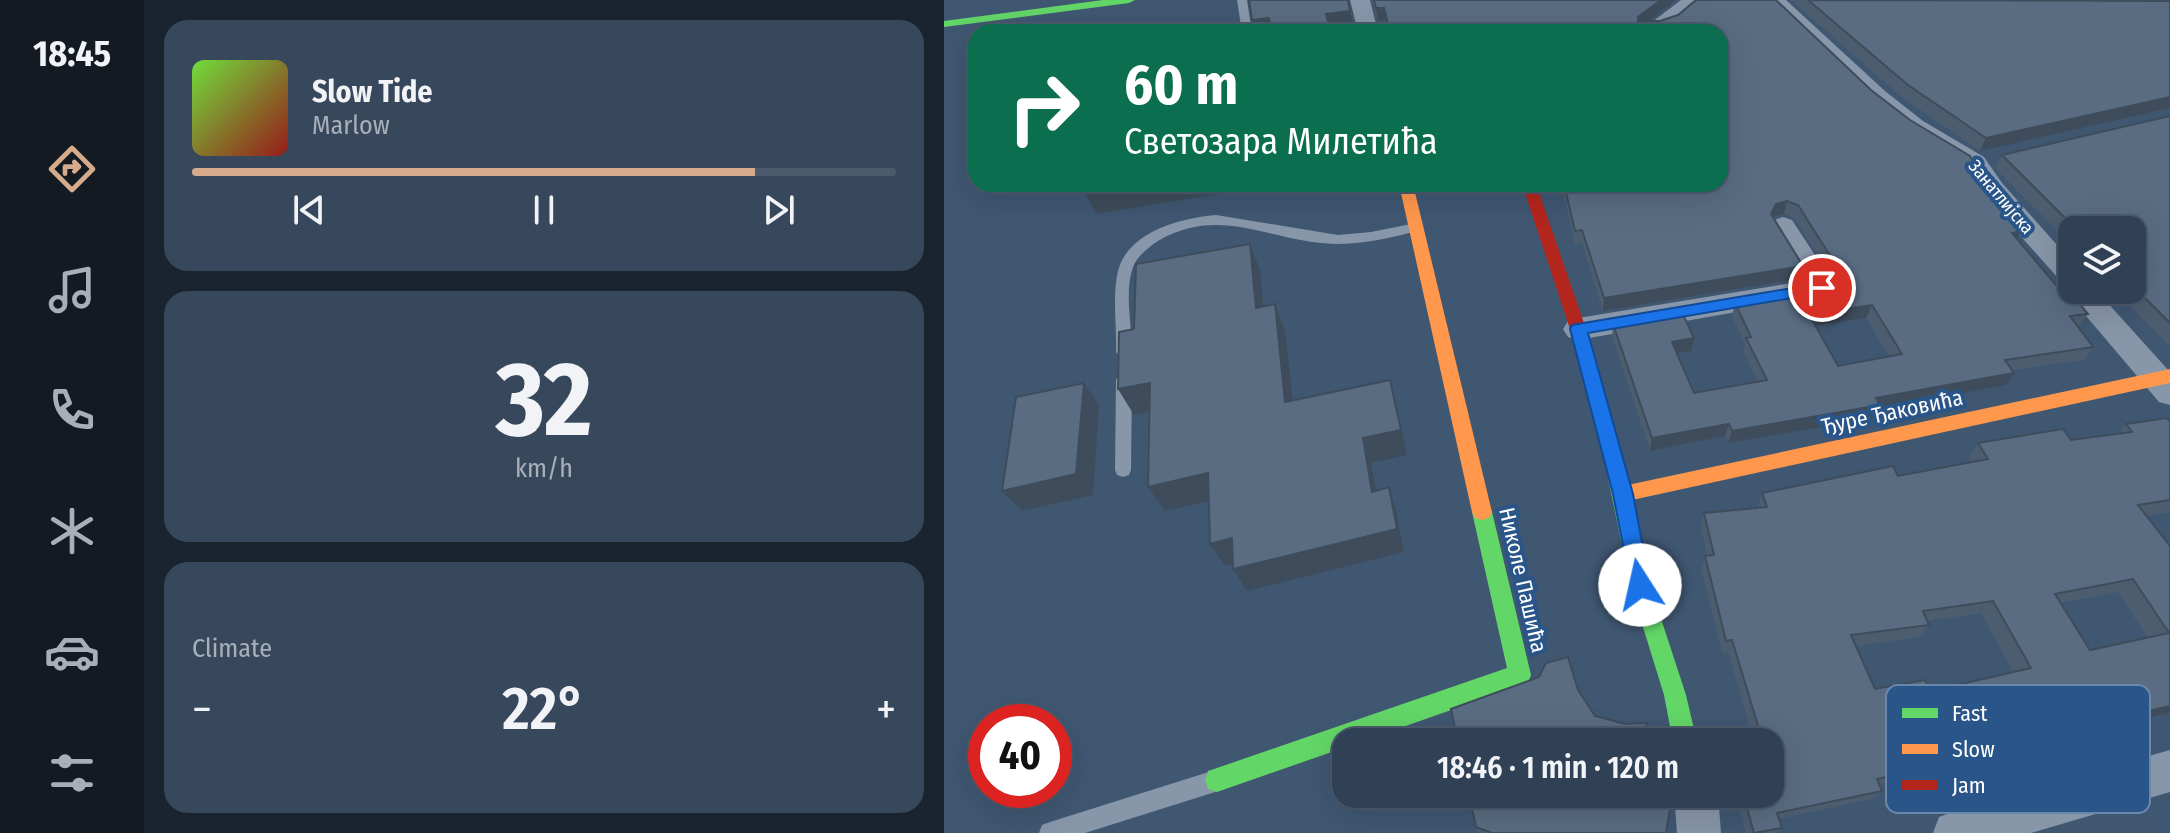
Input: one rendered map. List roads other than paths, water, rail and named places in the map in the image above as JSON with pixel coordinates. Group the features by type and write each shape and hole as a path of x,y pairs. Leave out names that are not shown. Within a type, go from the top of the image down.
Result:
{"street":[{"path":"944,24 1129,0"},
{"path":"1360,0 1366,24"},
{"path":"1663,24 1692,0"},
{"name":"Занатлијска","path":"1775,0 1877,96 1915,126 1975,162 1993,189 2058,264"},
{"path":"1975,162 2004,155"},
{"name":"Николе Пашића","path":"1217,780 1520,675 1408,192"},
{"path":"1532,192 1578,329 1623,494 1640,585 1675,695 1682,728"},
{"path":"1578,329 1822,288 1783,226"},
{"path":"2093,304 2166,383"},
{"name":"Ђуре Ђаковића","path":"1623,494 2166,383"},
{"path":"2150,777 2170,771"},
{"path":"1697,808 1699,833"},
{"path":"1955,833 2024,813"}],"lane":[{"path":"1242,0 1246,24"},
{"path":"1123,470 1125,267 1143,246 1186,223 1220,218 1251,222 1298,235 1354,240 1416,227"},
{"path":"1050,833 1217,780"}]}
